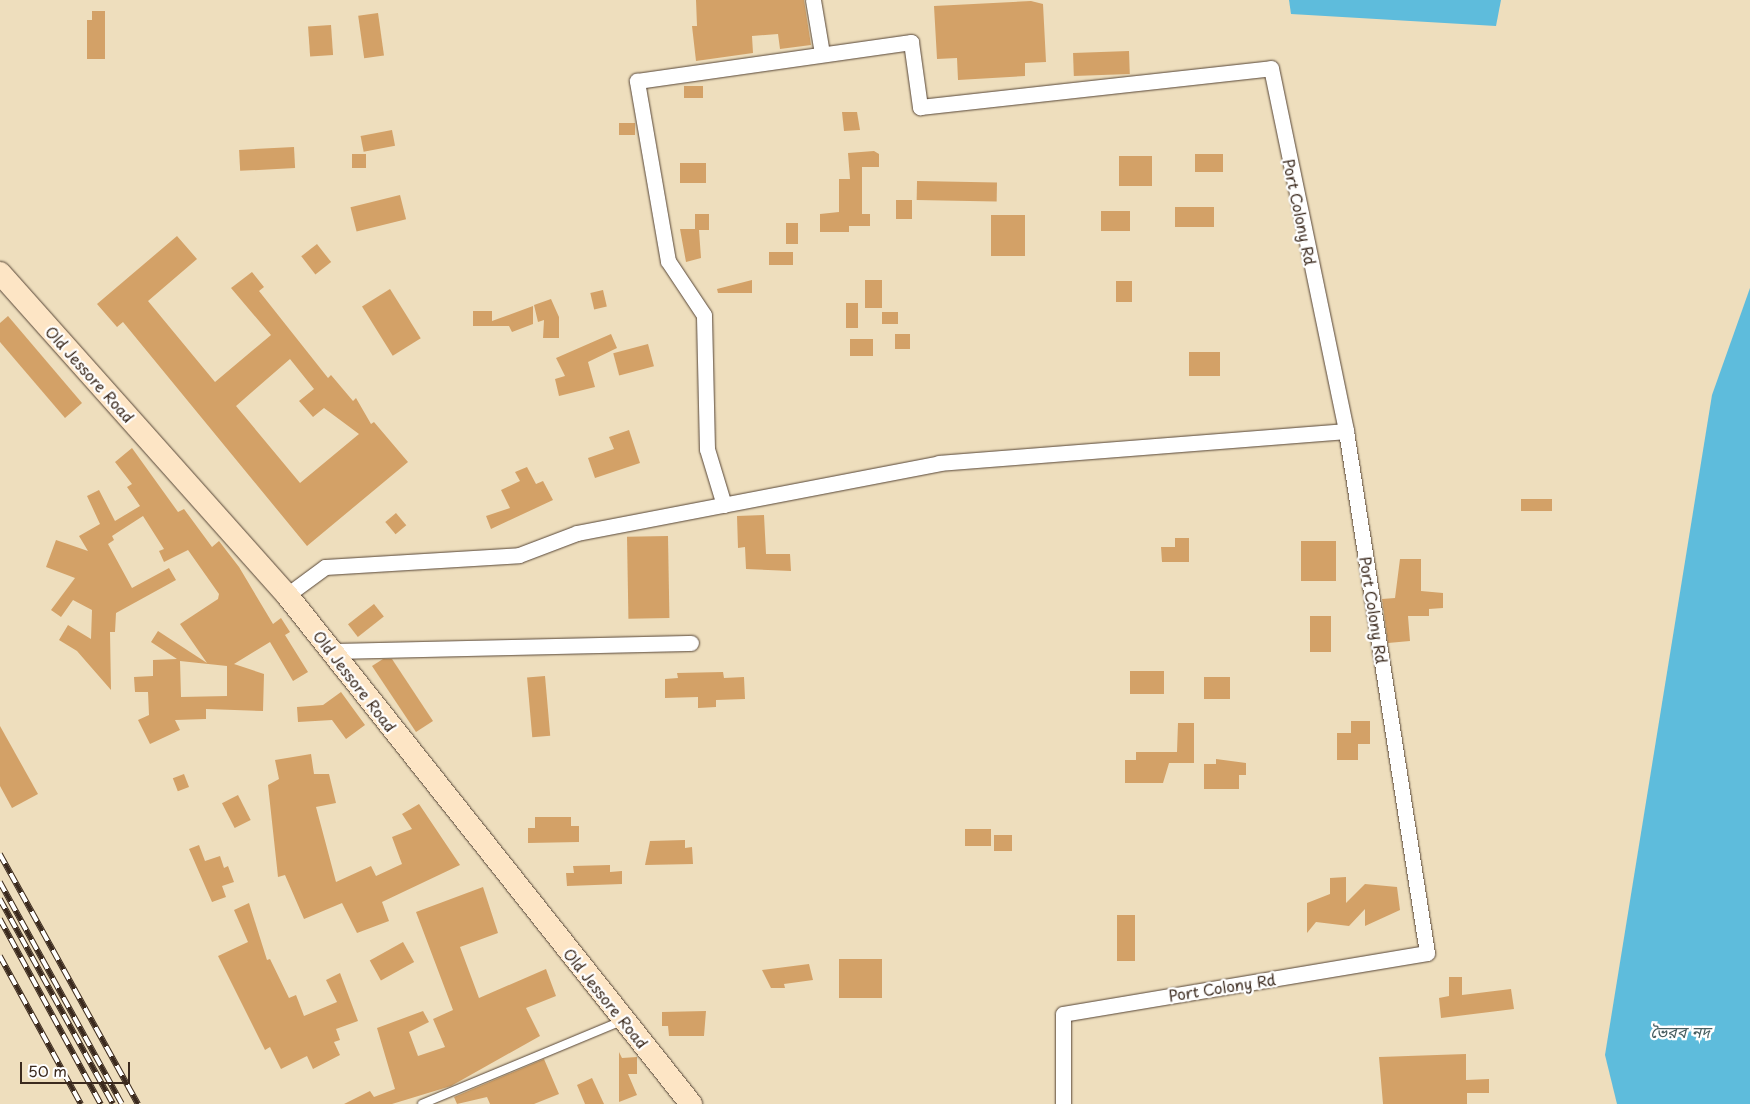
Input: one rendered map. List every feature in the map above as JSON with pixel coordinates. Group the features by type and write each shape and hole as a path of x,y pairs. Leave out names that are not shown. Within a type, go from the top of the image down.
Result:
{"main road":[{"name":"Old Jessore Road","path":"0,273 287,595 691,1104"}],"street":[{"path":"724,505 707,449 704,315 668,261 637,81 822,53 813,0"},
{"name":"Port Colony Rd","path":"822,53 911,42 920,107 1017,93 1271,68 1346,431 1427,953 1063,1014 1063,1104"},
{"path":"287,595 325,567 518,555 577,533 939,463 1346,431"},
{"path":"332,651 691,643"}],"lane":[{"path":"422,1104 624,1020"}],"water":[{"path":"1289,0 1501,0 1496,26 1291,14"},
{"name":"ভৈরব নদ","path":"1750,288 1750,1104 1617,1104 1605,1055 1712,395"}],"building":[{"path":"696,0 804,0 811,45 780,49 778,34 752,36 753,53 696,61 692,26 697,26"},
{"path":"1031,1 1043,4 1046,62 1025,63 1025,76 958,80 957,58 937,59 934,6"},
{"path":"92,11 105,11 105,59 87,59 87,20 92,20"},
{"path":"378,13 384,56 364,58 358,16"},
{"path":"331,25 333,55 310,57 308,27"},
{"path":"1129,51 1130,74 1074,76 1073,53"},
{"path":"684,86 703,86 703,98 684,98"},
{"path":"842,112 857,112 860,130 844,131"},
{"path":"619,123 635,123 635,135 619,135"},
{"path":"392,130 395,146 364,152 361,136"},
{"path":"294,147 295,168 240,171 239,150"},
{"path":"874,151 879,154 879,167 862,167 862,214 870,214 870,226 849,226 849,232 820,232 820,214 839,212 839,179 850,179 848,153"},
{"path":"352,154 366,154 366,168 352,168"},
{"path":"1195,154 1223,154 1223,172 1195,172"},
{"path":"1119,156 1152,156 1152,186 1119,186"},
{"path":"680,163 706,163 706,183 680,183"},
{"path":"917,181 997,182 997,201 917,200"},
{"path":"400,195 406,219 357,232 351,207"},
{"path":"896,200 912,200 912,219 896,219"},
{"path":"1175,207 1214,207 1214,227 1175,227"},
{"path":"1101,211 1130,211 1130,231 1101,231"},
{"path":"695,214 709,214 709,230 699,230 701,258 686,262 680,229 695,229"},
{"path":"991,215 1025,215 1025,256 991,256"},
{"path":"786,223 798,223 798,244 786,244"},
{"path":"177,236 197,259 148,301 215,382 271,335 231,288 252,272 264,287 259,291 328,378 331,375 353,401 356,398 371,424 374,422 408,462 307,546 123,322 117,327 97,304","holes":["290,359 314,389 299,401 313,417 324,408 359,434 300,483 236,406"]},
{"path":"317,244 331,262 315,274 301,256"},
{"path":"769,252 793,252 793,265 769,265"},
{"path":"752,280 752,293 718,293 717,289"},
{"path":"865,280 882,280 882,308 865,308"},
{"path":"1116,281 1132,281 1132,302 1116,302"},
{"path":"390,289 421,338 393,356 362,306"},
{"path":"603,290 607,307 594,309 590,293"},
{"path":"551,299 559,317 559,338 543,338 544,320 538,322 534,305"},
{"path":"846,303 858,303 858,328 846,328"},
{"path":"533,306 533,324 512,332 509,326 473,326 473,311 492,311 492,321"},
{"path":"882,312 898,312 898,324 882,324"},
{"path":"8,316 82,403 65,418 0,342 0,323"},
{"path":"611,334 617,348 588,362 595,387 559,396 555,379 565,376 556,358"},
{"path":"895,334 910,334 910,349 895,349"},
{"path":"850,339 873,339 873,356 850,356"},
{"path":"648,344 654,366 619,376 613,353"},
{"path":"1189,352 1220,352 1220,376 1189,376"},
{"path":"629,430 640,463 595,478 588,458 614,449 609,437"},
{"path":"132,448 178,512 184,509 212,547 219,541 239,567 273,624 281,618 290,632 285,635 308,672 293,681 270,642 234,664 264,674 263,711 206,709 206,719 175,720 180,730 150,744 138,720 149,715 148,692 135,692 134,677 153,676 153,660 177,659 151,642 158,631 207,663 180,624 218,599 219,594 188,550 164,562 159,551 164,549 143,516 112,536 114,540 108,544 132,588 169,568 176,580 116,613 115,632 110,632 111,690 77,651 59,640 68,625 91,639 92,610 73,600 61,617 51,610 75,578 46,567 56,540 88,551 79,536 100,524 87,496 99,490 115,521 140,506 127,487 132,484 115,462","holes":["180,661 227,666 227,696 181,697"]},
{"path":"527,467 536,484 543,481 553,500 491,529 486,516 510,508 501,490 520,481 515,472"},
{"path":"1521,499 1552,499 1552,511 1521,511"},
{"path":"396,513 406,525 396,534 385,522"},
{"path":"764,515 766,554 790,554 791,571 746,569 745,547 738,548 737,516"},
{"path":"668,536 669,618 628,619 627,537"},
{"path":"1175,538 1189,538 1189,562 1162,562 1161,547 1175,547"},
{"path":"1301,541 1336,541 1336,581 1301,581"},
{"path":"1400,559 1421,559 1421,591 1443,593 1443,608 1429,609 1429,616 1408,616 1410,641 1388,643 1382,599 1395,598"},
{"path":"374,604 384,617 358,637 348,624"},
{"path":"1310,616 1331,616 1331,652 1310,652"},
{"path":"383,659 392,659 433,721 416,732 372,666"},
{"path":"1130,671 1164,671 1164,694 1130,694"},
{"path":"723,672 724,678 744,677 745,699 716,700 716,707 698,708 698,697 665,698 665,679 678,678 677,673"},
{"path":"545,676 550,736 532,737 527,678"},
{"path":"1204,677 1230,677 1230,699 1204,699"},
{"path":"341,692 365,725 346,739 332,720 298,722 297,707 323,705"},
{"path":"1351,721 1370,721 1370,744 1358,744 1358,760 1337,760 1337,733 1351,733"},
{"path":"1178,723 1194,723 1194,763 1169,763 1163,783 1125,783 1125,760 1136,760 1136,752 1177,752"},
{"path":"0,726 38,794 12,808 0,786"},
{"path":"311,754 314,774 329,774 336,803 316,807 336,882 371,866 376,876 402,864 392,837 412,829 402,814 419,804 460,865 382,902 389,921 357,933 342,903 304,919 285,875 278,877 268,785 279,779 275,760"},
{"path":"1216,759 1246,763 1246,775 1239,775 1239,789 1204,789 1204,764 1216,764"},
{"path":"184,774 189,787 178,791 173,778"},
{"path":"238,795 251,820 235,828 222,803"},
{"path":"535,817 571,817 571,826 579,826 579,842 528,843 528,828 535,828"},
{"path":"965,829 991,829 991,846 965,846"},
{"path":"994,835 1012,835 1012,851 994,851"},
{"path":"685,840 685,848 692,847 693,864 645,865 650,841"},
{"path":"199,845 205,861 220,856 224,868 228,866 234,882 222,886 226,897 212,902 189,849"},
{"path":"610,865 610,872 622,871 622,884 567,886 566,873 574,873 573,866"},
{"path":"1346,877 1346,903 1365,884 1397,887 1400,910 1365,926 1365,909 1349,926 1316,922 1307,933 1307,903 1330,894 1330,878"},
{"path":"483,887 498,933 460,947 479,998 546,969 556,996 526,1008 540,1036 451,1086 392,1104 344,1104 370,1091 374,1097 395,1089 377,1028 423,1011 429,1022 409,1032 418,1056 445,1047 433,1019 453,1010 416,912"},
{"path":"249,903 267,960 270,959 289,998 296,995 304,1016 337,1002 326,980 340,973 358,1021 336,1029 340,1040 334,1042 340,1055 313,1069 307,1056 281,1069 270,1047 265,1050 218,956 248,942 234,910"},
{"path":"1117,915 1135,915 1135,961 1117,961"},
{"path":"403,942 414,962 381,981 370,960"},
{"path":"839,959 882,959 882,998 839,998"},
{"path":"809,964 813,980 784,984 785,988 771,988 762,970"},
{"path":"1449,977 1462,977 1462,995 1511,989 1514,1009 1441,1018 1439,998 1449,996"},
{"path":"706,1011 704,1036 669,1036 668,1026 662,1026 662,1012"},
{"path":"619,1052 622,1058 637,1057 637,1074 628,1074 637,1095 619,1102"},
{"path":"1466,1054 1466,1080 1489,1079 1489,1093 1467,1093 1467,1104 1383,1104 1379,1057"},
{"path":"544,1059 559,1094 534,1104 490,1104 487,1097 457,1104 454,1097"},
{"path":"592,1078 604,1104 585,1104 577,1085"}],"railway":[{"path":"0,854 138,1104"},
{"path":"0,882 122,1104"},
{"path":"0,899 113,1104"},
{"path":"0,919 101,1104"},
{"path":"0,956 81,1104"}]}
